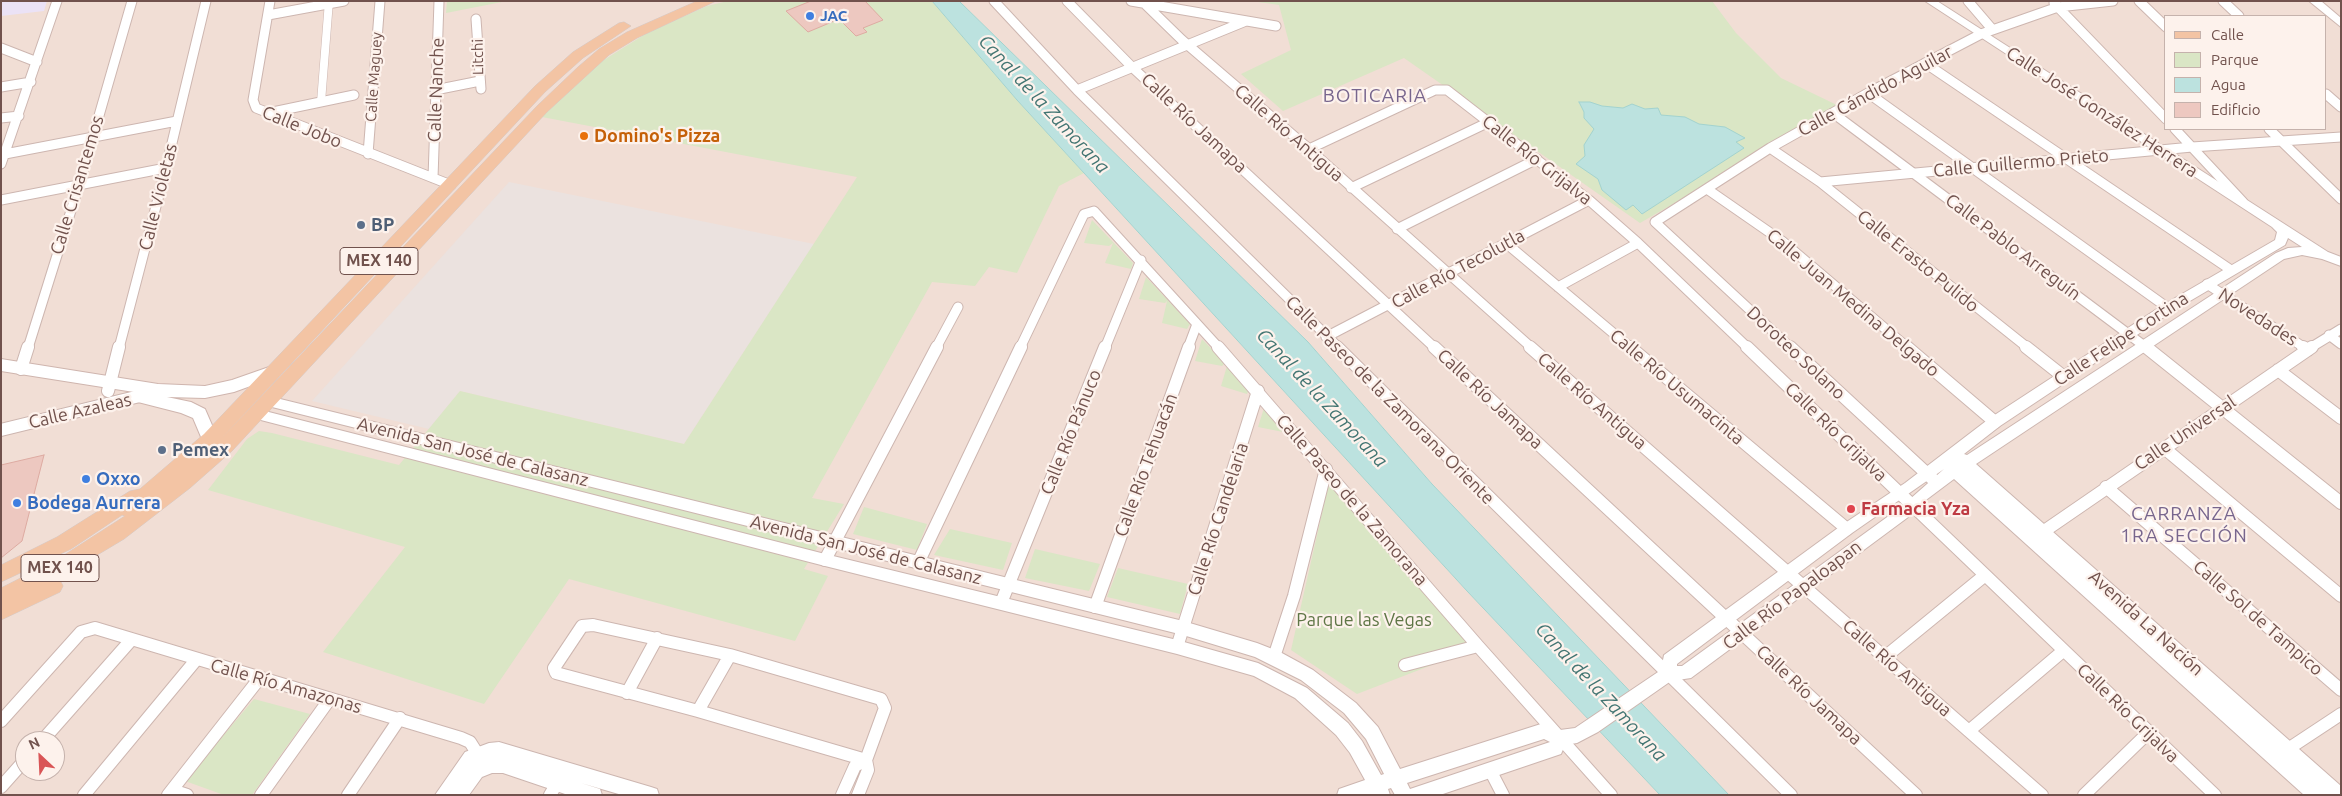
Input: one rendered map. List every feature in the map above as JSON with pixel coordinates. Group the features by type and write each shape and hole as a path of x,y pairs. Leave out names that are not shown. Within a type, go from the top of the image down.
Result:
{"main road":[{"name":"MEX 140","path":"1,598 65,565 117,533 164,499 272,372 540,89 570,61 610,34 679,1"},
{"name":"MEX 140","path":"1,586 42,566 90,538 139,503 262,408 542,109 583,70 616,44 632,35 680,12 710,1"},
{"path":"1,365 110,386 142,397 185,407 199,414 211,446"},
{"path":"1,376 158,390 204,392 218,390 272,372"},
{"path":"199,414 218,390"},
{"name":"MEX 140","path":"1,574 64,544 211,446"},
{"name":"MEX 140","path":"1,610 71,576 158,518 201,480 211,446"}],"street":[{"path":"1,164 31,82 57,1"},
{"name":"Calle Crisantemos","path":"21,369 79,185 132,1"},
{"name":"Calle Violetas","path":"110,386 166,168 206,1"},
{"name":"Calle Jobo","path":"270,1 252,103 256,108 368,154 451,185"},
{"path":"268,15 344,1"},
{"name":"Calle Maguey","path":"368,154 380,1"},
{"name":"Calle Nanche","path":"433,178 439,1"},
{"name":"Calle Paseo de la Zamorana Oriente","path":"994,1 1075,87 1791,795"},
{"name":"Calle Río Jamapa","path":"1067,1 1131,65 1916,795"},
{"path":"1131,1 1276,26"},
{"name":"Calle José González Herrera","path":"1930,1 2274,223"},
{"path":"1968,1 1992,29"},
{"name":"Calle Cándido Aguilar","path":"1655,222 1770,148 1868,93 1981,34 2055,4 2112,1"},
{"path":"2139,1 2164,25"},
{"path":"2223,1 2238,15"},
{"path":"2314,1 2341,24"},
{"path":"321,102 329,3"},
{"name":"Calle Río Antigua","path":"1145,4 1185,42 1309,149 1397,230 2042,795"},
{"path":"2055,4 2164,118"},
{"name":"Litchi","path":"435,90 480,85 476,19"},
{"path":"1075,87 1185,42 1232,19"},
{"path":"1185,42 1246,21"},
{"path":"1,48 36,62"},
{"path":"1925,63 2231,270"},
{"path":"1,87 31,82"},
{"name":"Calle Río Grijalva","path":"1309,149 1441,89 1447,90 1589,200 1920,488 1984,576 2215,795"},
{"path":"1868,93 2168,308"},
{"path":"268,114 354,95"},
{"path":"2327,95 2341,107"},
{"name":"Calle Pablo Arreguín","path":"1833,113 2145,347 2341,503"},
{"path":"1,118 19,116"},
{"path":"5,154 177,121"},
{"path":"1351,188 1489,122"},
{"path":"2176,130 2246,205"},
{"path":"2270,130 2341,200"},
{"name":"Calle Guillermo Prieto","path":"1820,182 2192,147 2341,137"},
{"name":"Calle Erasto Pulido","path":"1770,148 1820,182 2064,377"},
{"path":"1397,230 1537,159"},
{"path":"1,200 166,168"},
{"name":"Calle Juan Medina Delgado","path":"1707,189 1782,241 1995,422"},
{"name":"Calle Río Tecolutla","path":"1326,337 1589,200"},
{"name":"Calle Paseo de la Zamorana","path":"918,563 1084,214 1090,210 1098,213 1258,391 1478,646 1611,795"},
{"name":"Doroteo Solano","path":"1655,222 1920,488"},
{"name":"Calle Felipe Cortina","path":"1954,462 1995,422 2168,308 2281,242 2283,231 2274,223"},
{"name":"Calle Felipe Cortina","path":"2274,223 2324,255 2341,262"},
{"path":"1558,287 1638,243"},
{"name":"Calle Río Usumacinta","path":"1507,244 1847,529"},
{"name":"Calle Felipe Cortina","path":"1920,488 1954,462 2145,347 2288,252 2302,251 2324,255"},
{"name":"Calle Río Pánuco","path":"1001,603 1141,260"},
{"name":"Novedades","path":"2207,284 2308,350"},
{"path":"825,560 958,308"},
{"name":"Calle Río Tehuacán","path":"1095,607 1197,324"},
{"name":"Calle Universal","path":"2037,536 2329,335 2341,329"},
{"path":"2329,335 2341,344"},
{"path":"2278,370 2341,418"},
{"name":"Calle Azaleas","path":"1,430 142,397 158,390"},
{"name":"Calle Río Candelaria","path":"1177,647 1258,391"},
{"name":"Avenida San José de Calasanz","path":"262,408 668,501 1183,628 1274,657 1307,675 1350,708 1372,733 1404,795"},
{"name":"Avenida San José de Calasanz","path":"262,408 658,517 1177,647 1258,670 1301,693 1342,729 1356,747 1379,789"},
{"path":"2164,448 2341,596"},
{"name":"Avenida La Nación","path":"1954,462 2282,753 2338,795"},
{"path":"1274,657 1294,596 1326,469"},
{"name":"Calle Sol de Tampico","path":"2106,487 2341,690"},
{"name":"Calle Río Papaloapan","path":"1668,674 1670,660 1847,529 1920,488"},
{"name":"Calle Río Papaloapan","path":"1345,795 1379,789 1396,778 1544,731 1560,738 1578,735 1638,697 1668,674 1685,674 1742,633 1803,587 1920,488"},
{"path":"658,517 668,501"},
{"path":"1885,657 1984,576"},
{"path":"858,795 868,770 866,760 885,708 881,699 730,655 588,624 582,626 554,668 556,673 561,676 698,711 866,760"},
{"name":"Calle Río Amazonas","path":"1,721 81,632 88,628 95,628 259,680 400,718 461,738 470,742 481,760"},
{"path":"627,693 657,638"},
{"path":"51,731 132,639"},
{"path":"1405,665 1478,646"},
{"path":"1970,730 2062,651"},
{"path":"698,711 730,655"},
{"path":"84,795 196,660"},
{"path":"187,795 170,792 259,680"},
{"path":"261,795 329,700"},
{"path":"2282,753 2341,714"},
{"path":"348,795 400,718"},
{"path":"2084,795 2148,733"},
{"name":"Calle Río Papaloapan","path":"1415,795 1555,748 1560,738"},
{"path":"459,795 476,771 481,760 499,750 652,795"},
{"name":"Avenida La Nación","path":"2282,753 2317,795"},
{"path":"443,795 457,774 471,758 503,765 554,789 594,795"},
{"path":"842,795 855,766 866,760"},
{"path":"1490,770 1503,795"},
{"path":"1,787 15,771"}],"shaded area":[{"path":"1,1 932,1 1017,100 1467,591 1660,795 1,795"},
{"path":"1,1 47,1 44,11 1,16"},
{"path":"959,1 2341,1 2341,795 1729,795 1432,484 1308,342"},
{"path":"509,182 814,244 684,444 460,391 429,429 312,401"}],"green space":[{"path":"447,1 502,1 502,2 446,13"},
{"path":"728,1 932,1 1017,100 1084,173 1059,186 1017,273 989,267 975,286 932,282 812,498 844,504 804,569 828,576 795,641 569,579 484,704 323,652 405,547 208,490 247,439 259,431 272,433 399,465 460,391 684,444 857,177 542,117 599,63 647,33 707,6"},
{"path":"1251,1 1712,1 1736,33 1781,78 1841,107 1640,223 1404,58 1283,111 1241,74 1291,50 1279,5"},
{"path":"1092,220 1133,263 1131,269 1105,263 1113,243 1109,246 1084,243"},
{"path":"1146,277 1190,324 1187,329 1162,323 1167,301 1165,303 1139,299"},
{"path":"1202,339 1225,363 1222,366 1195,361"},
{"path":"1227,366 1249,389 1247,394 1221,386"},
{"path":"1264,408 1283,432 1258,427"},
{"name":"Parque las Vegas","path":"1329,482 1476,648 1357,694 1291,650"},
{"path":"864,507 927,524 917,550 853,534"},
{"path":"950,529 1012,543 1003,570 934,555"},
{"path":"1035,549 1100,564 1089,591 1025,578"},
{"path":"1118,568 1188,584 1180,614 1107,597"},
{"path":"254,699 310,714 252,795 224,795 185,781"}],"water":[{"name":"Canal de la Zamorana","path":"932,1 959,1 1308,342 1432,484 1729,795 1660,795 1467,591 1017,100"},
{"path":"1579,102 1623,108 1632,104 1645,109 1658,108 1661,115 1685,117 1699,124 1725,127 1745,138 1736,142 1744,148 1642,214 1633,205 1626,210 1602,190 1598,179 1576,164 1585,156 1584,145 1594,129 1584,118 1584,112"}],"building":[{"path":"811,1 865,1 883,20 863,28 867,32 856,36 839,19 808,32 786,11"},
{"name":"Bodega Aurrera","path":"44,455 22,541 1,558 1,465"}],"place":[{"name":"JAC","path":"810,16"},
{"name":"Domino's Pizza","path":"584,136"},
{"name":"BP","path":"361,225"},
{"name":"Pemex","path":"162,450"},
{"name":"Oxxo","path":"86,479"},
{"name":"Bodega Aurrera","path":"17,503"},
{"name":"Farmacia Yza","path":"1851,509"}],"district":[{"name":"BOTICARIA","path":"1375,96"},
{"name":"CARRANZA 1RA SECCIÓN","path":"2184,525"}]}
